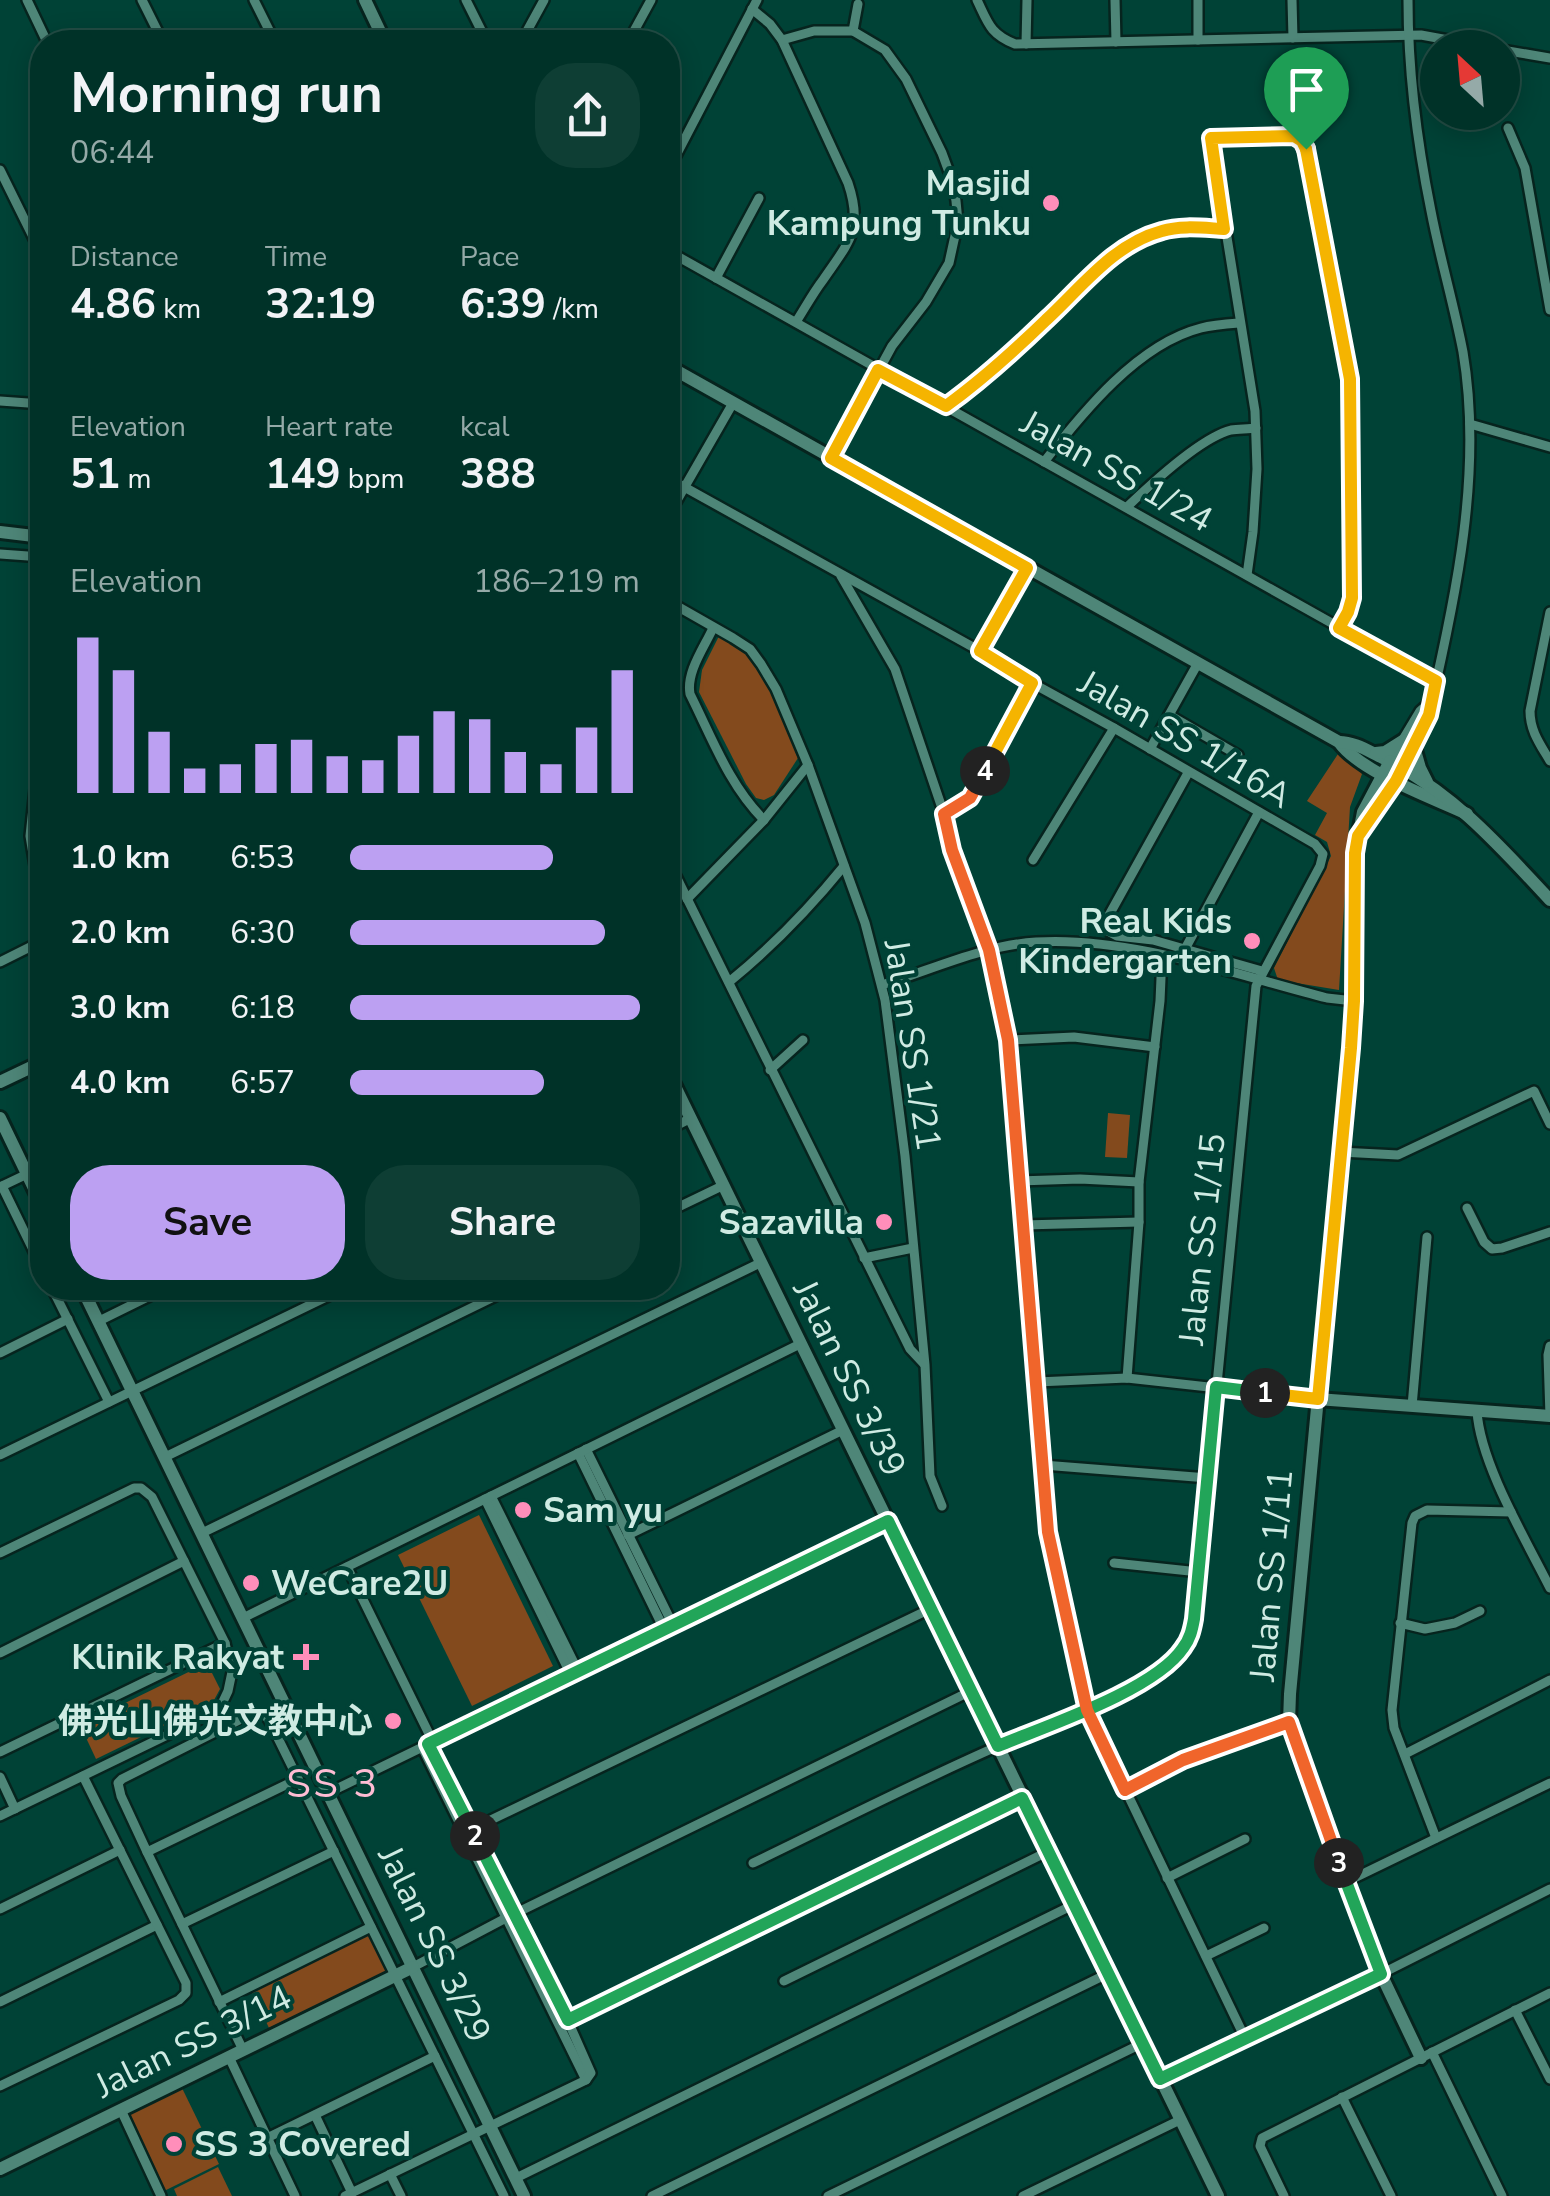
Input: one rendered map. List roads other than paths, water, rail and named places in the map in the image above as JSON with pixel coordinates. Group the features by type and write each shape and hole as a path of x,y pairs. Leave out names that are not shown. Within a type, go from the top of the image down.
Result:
{"street":[{"path":"27,0 41,30"},
{"path":"142,0 156,30"},
{"path":"254,0 268,30"},
{"path":"365,0 380,30"},
{"path":"466,0 481,30"},
{"path":"527,30 544,0"},
{"path":"634,30 650,0"},
{"path":"977,0 994,33 1015,44 1420,37"},
{"path":"1026,44 1027,0"},
{"path":"1115,0 1116,42"},
{"path":"1198,0 1198,40"},
{"path":"1292,0 1293,38"},
{"path":"1396,764 1409,744 1420,711 1430,701 1436,681 1466,513 1470,424 1463,354 1412,96 1408,0"},
{"path":"680,148 755,4 782,40 855,203 853,229 842,256 796,322"},
{"path":"853,31 858,4"},
{"path":"782,40 814,31 853,31 885,50 906,79 942,153 953,183 958,222 949,263 926,302 892,346 831,458"},
{"path":"1520,53 1550,58"},
{"path":"1509,130 1525,168 1550,310"},
{"path":"1247,575 1258,469 1256,428 1211,138 1294,136 1306,149 1350,379 1352,598 1339,628"},
{"path":"0,170 30,231"},
{"path":"716,278 759,198"},
{"path":"946,406 988,376 1113,256 1162,230 1224,229"},
{"name":"Jalan SS 1/24","path":"680,258 1436,681"},
{"path":"1044,462 1108,388 1147,355 1174,338 1201,328 1240,323"},
{"path":"680,373 1339,742 1350,742 1389,778 1423,787"},
{"path":"0,401 30,403"},
{"path":"680,494 734,403"},
{"path":"1470,424 1550,446"},
{"path":"1127,506 1210,440 1229,431 1256,428"},
{"name":"Jalan SS 1/16A","path":"680,485 980,651 1320,848 1320,866 1260,976"},
{"path":"0,532 30,536"},
{"path":"0,554 30,556"},
{"path":"980,651 1027,568"},
{"path":"840,574 895,669 944,814 952,850 989,950 1008,1040 1048,1532 1087,1710 1245,2038"},
{"name":"Jalan SS 1/21","path":"680,608 750,649 776,689 866,923 882,985 904,1156 925,1365 930,1476 942,1506"},
{"path":"1550,612 1530,724 1550,761"},
{"path":"714,628 692,672 690,694 734,784 764,820"},
{"path":"1150,749 1198,663"},
{"path":"944,814 970,798 1032,683"},
{"path":"1169,715 1238,755"},
{"path":"1034,860 1114,728"},
{"path":"1369,758 1409,744"},
{"path":"1409,744 1420,768 1423,787"},
{"path":"1369,758 1396,764 1423,787 1468,814 1550,900"},
{"path":"1369,758 1372,807 1423,787"},
{"name":"Jalan SS 1/11","path":"1396,764 1360,822 1358,836 1354,1001 1346,1112 1289,1722 1381,1974 1426,2055"},
{"path":"687,899 764,820 808,765"},
{"path":"1188,773 1108,918 1106,930 1116,936 1185,949 1327,998 1354,1001"},
{"path":"1185,949 1259,812"},
{"path":"729,982 767,952 844,866"},
{"path":"680,885 910,1349 925,1365"},
{"path":"882,985 989,950 1034,942 1094,943 1260,976"},
{"path":"0,962 30,947"},
{"path":"1126,1378 1139,1182 1156,1047 1162,954"},
{"name":"Jalan SS 1/15","path":"754,1863 998,1746 1087,1710 1151,1678 1182,1651 1194,1619 1238,1150 1260,976"},
{"path":"1008,1040 1074,1037 1156,1047"},
{"path":"770,1070 804,1040"},
{"path":"0,1082 30,1068"},
{"path":"1340,1152 1398,1155 1534,1091 1550,1124"},
{"name":"Jalan SS 3/39","path":"680,1096 1218,2196"},
{"path":"0,1118 30,1180"},
{"path":"680,1124 691,1118"},
{"path":"30,1173 1,1187 30,1244"},
{"path":"1018,1181 1139,1182"},
{"path":"680,1206 722,1186"},
{"path":"1468,1208 1484,1242 1492,1249 1550,1232"},
{"path":"1023,1225 1139,1222"},
{"path":"1412,1406 1427,1237"},
{"path":"864,1258 914,1248"},
{"path":"202,1533 760,1263"},
{"path":"58,1300 108,1402"},
{"name":"Jalan SS 3/29","path":"88,1300 524,2196"},
{"path":"98,1321 141,1300"},
{"path":"0,1455 320,1300"},
{"path":"165,1457 487,1300"},
{"path":"0,1353 68,1320"},
{"path":"243,1618 800,1344"},
{"path":"1037,1382 1126,1378 1318,1399 1550,1416 1550,1346"},
{"path":"1477,1411 1478,1428 1511,1512 1550,1588"},
{"path":"628,1535 842,1430"},
{"path":"582,1451 628,1535 669,1627"},
{"path":"582,1451 669,1627"},
{"path":"1043,1465 1208,1478"},
{"path":"0,1553 118,1495 141,1488 152,1497 184,1561 224,1643 232,1672 219,1710 0,1816"},
{"path":"488,1497 574,1673"},
{"path":"1436,1838 1394,1728 1392,1710 1412,1523 1415,1516 1427,1510 1511,1512"},
{"path":"328,1792 888,1521"},
{"path":"0,1653 184,1561"},
{"path":"1114,1563 1199,1572"},
{"path":"347,1567 586,2080"},
{"path":"472,1829 930,1609"},
{"path":"1400,1622 1424,1629 1455,1623 1480,1611"},
{"path":"0,1752 224,1643"},
{"path":"1405,1754 1550,1680"},
{"path":"413,1967 971,1691"},
{"path":"243,2050 118,1783 254,1712 262,1712 504,2196"},
{"path":"1125,1790 1183,1760 1289,1722"},
{"path":"315,2115 348,2194 586,2080 591,2072 568,2020 510,1916 472,1829 428,1744"},
{"path":"0,2086 186,1994 186,1983 83,1776"},
{"path":"0,1778 15,1809"},
{"path":"147,1852 298,1779"},
{"path":"1346,1882 1550,1783"},
{"path":"568,2020 1022,1798"},
{"path":"1167,1878 1246,1839"},
{"path":"0,1909 120,1850"},
{"path":"182,1924 334,1851"},
{"path":"784,1980 1049,1851"},
{"path":"1160,2079 1550,1890"},
{"path":"516,2178 1075,1904"},
{"path":"0,2002 157,1925"},
{"path":"219,2002 371,1927"},
{"path":"1206,1956 1264,1928"},
{"name":"Jalan SS 3/14","path":"0,2169 413,1967"},
{"path":"652,2196 1109,1973"},
{"path":"1284,2196 1260,2146 1262,2138 1550,1992"},
{"path":"1515,2010 1550,2079"},
{"path":"828,2196 1142,2043"},
{"path":"1426,2055 1502,2196"},
{"path":"267,2138 435,2056"},
{"path":"229,2057 295,2196"},
{"path":"1342,2097 1391,2196"},
{"path":"121,2110 158,2195"},
{"path":"1023,2196 1180,2120"},
{"path":"390,2174 401,2196"}],"place":[{"name":"Masjid Kampung Tunku","path":"1051,203"},
{"name":"Real Kids Kindergarten","path":"1252,941"},
{"name":"Sazavilla","path":"884,1222"},
{"name":"Sam yu","path":"523,1510"},
{"name":"WeCare2U","path":"251,1583"},
{"name":"Klinik Rakyat","path":"306,1657"},
{"name":"佛光山佛光文教中心","path":"393,1721"},
{"name":"SS 3 Covered","path":"174,2144"}],"district":[{"name":"SS 3","path":"333,1783"}]}
